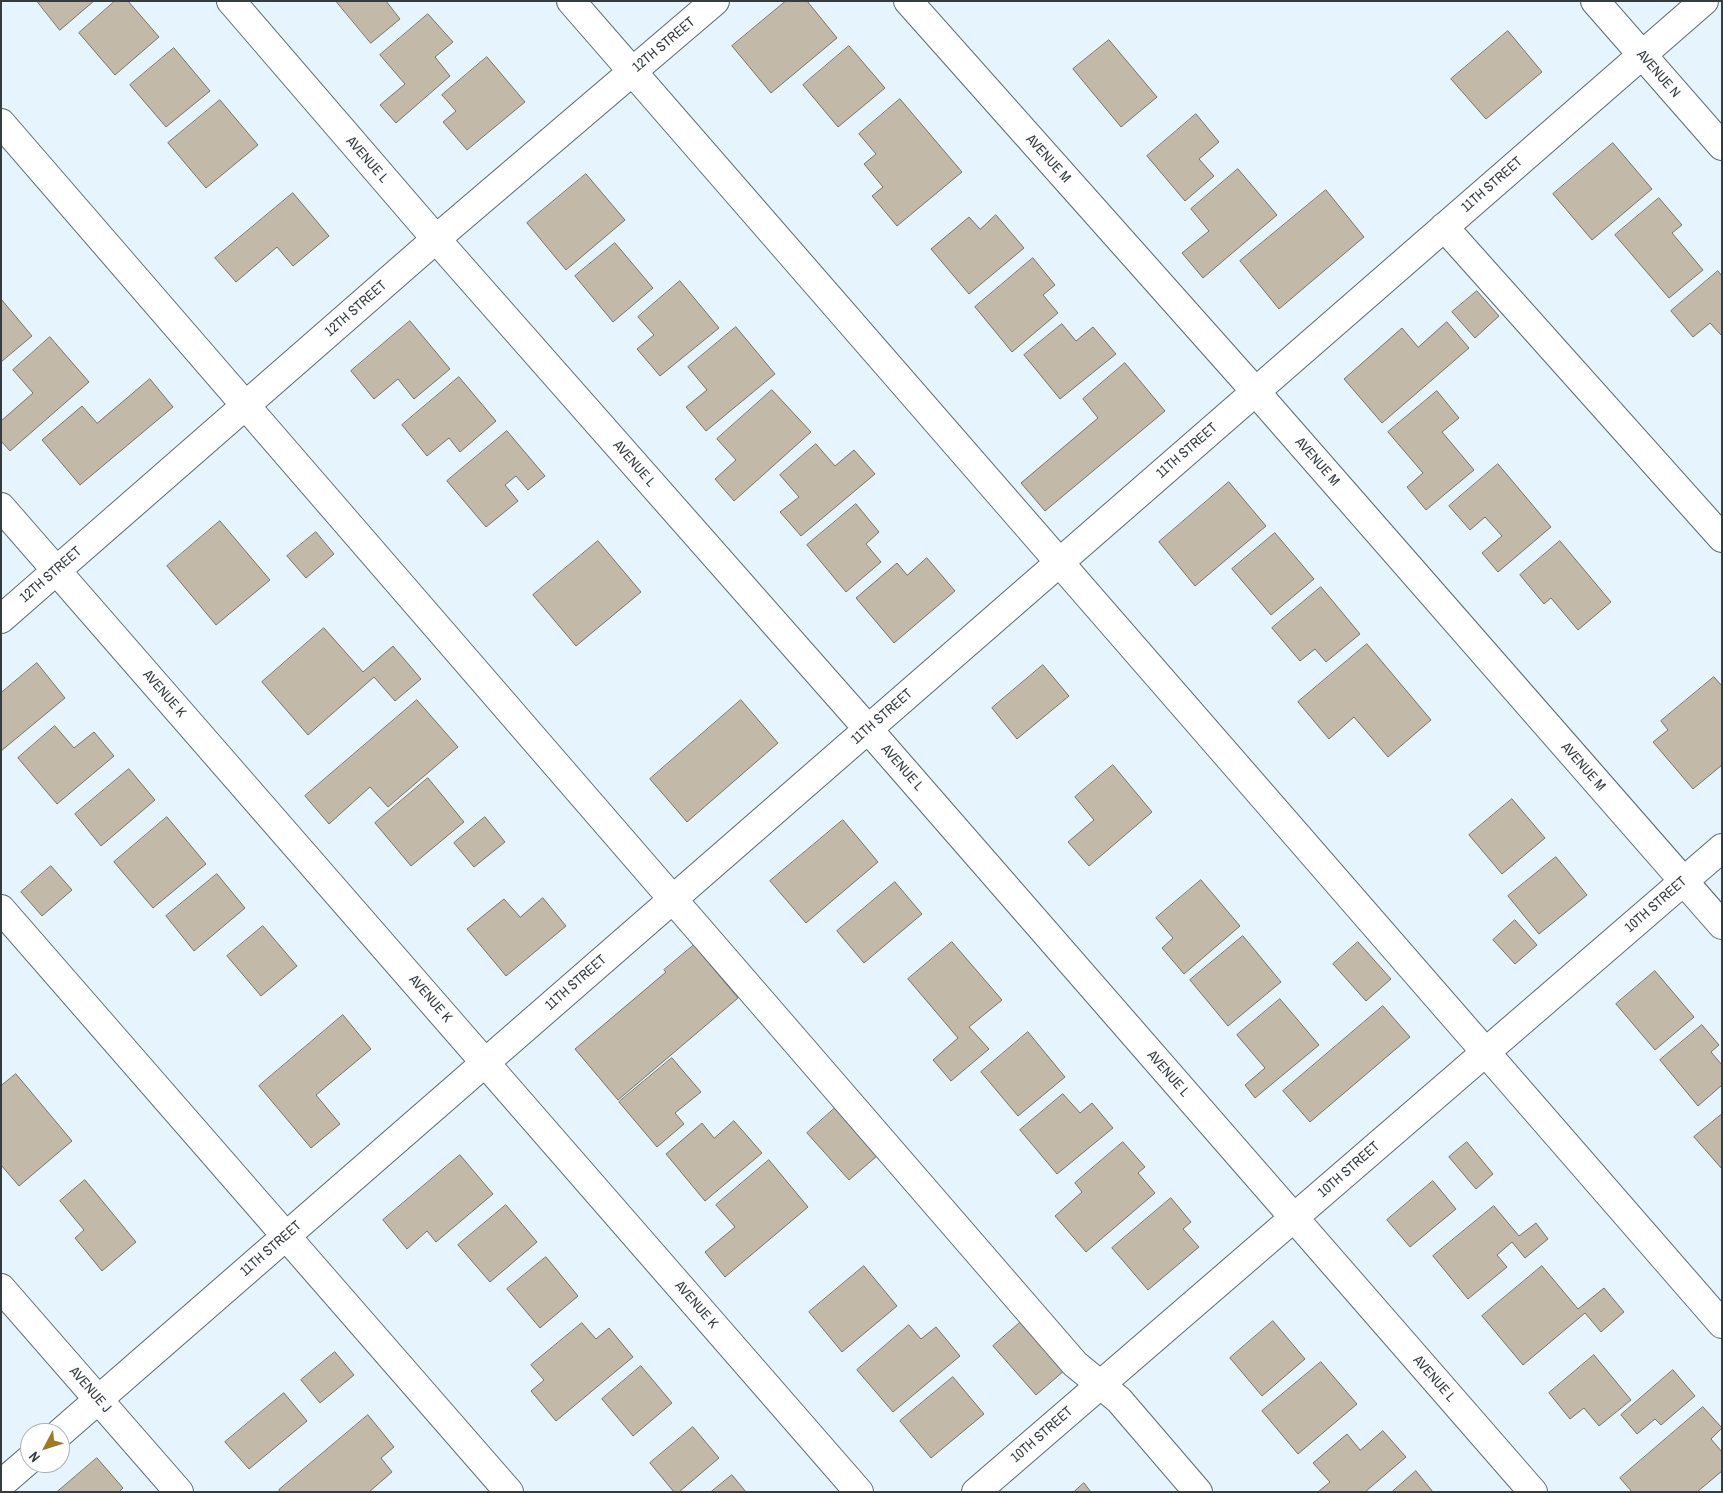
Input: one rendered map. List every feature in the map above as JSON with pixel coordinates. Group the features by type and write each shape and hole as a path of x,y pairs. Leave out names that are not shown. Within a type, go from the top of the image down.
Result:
{"street":[{"name":"AVENUE L","path":"231,1 436,239 868,729 1532,1492"},
{"path":"571,1 1722,1324"},
{"name":"12TH STREET","path":"1,619 436,239 715,1"},
{"name":"AVENUE M","path":"908,1 1255,391 1722,925"},
{"name":"AVENUE N","path":"1595,1 1722,146"},
{"name":"11TH STREET","path":"70,1424 1704,1"},
{"path":"1,123 1075,1364 1118,1400 1198,1492"},
{"path":"1444,227 1722,538"},
{"name":"AVENUE K","path":"1,507 859,1492"},
{"name":"10TH STREET","path":"976,1492 1722,848"},
{"path":"1,908 509,1492"},
{"name":"AVENUE J","path":"1,1288 179,1492"},
{"path":"1,1484 20,1468"}],"building":[{"path":"37,1 94,1 60,30"},
{"path":"115,1 128,1 159,37 115,75 79,33"},
{"path":"336,1 386,1 400,19 371,43"},
{"path":"786,1 807,1 837,38 771,93 732,46"},
{"path":"428,14 453,42 435,57 450,76 396,123 380,105 405,84 380,55"},
{"path":"1508,31 1542,72 1486,119 1451,79"},
{"path":"1109,40 1157,97 1121,127 1073,69"},
{"path":"849,46 885,88 838,127 803,85"},
{"path":"174,48 210,91 166,127 130,85"},
{"path":"487,57 525,102 467,150 443,122 456,111 442,95"},
{"path":"900,99 962,172 897,226 872,196 883,187 864,164 876,154 859,134"},
{"path":"220,100 258,145 206,188 168,143"},
{"path":"1196,114 1219,142 1199,159 1214,176 1185,201 1147,156"},
{"path":"1613,143 1652,189 1592,240 1553,194"},
{"path":"1238,169 1277,215 1203,278 1182,253 1209,231 1191,209"},
{"path":"586,174 625,220 566,270 527,223"},
{"path":"1326,190 1364,237 1279,309 1240,261"},
{"path":"293,193 329,236 293,266 277,247 236,282 215,258"},
{"path":"1659,198 1682,225 1672,233 1703,270 1669,298 1615,235"},
{"path":"996,215 1024,248 969,294 931,249 969,217 980,229"},
{"path":"615,243 653,288 613,322 575,276"},
{"path":"1033,258 1055,285 1043,295 1058,313 1012,352 975,307"},
{"path":"1718,271 1722,276 1722,336 1710,323 1693,337 1671,311"},
{"path":"680,281 719,328 660,376 637,349 654,335 638,317"},
{"path":"1477,291 1499,316 1475,338 1452,312"},
{"path":"1,299 32,336 1,362"},
{"path":"410,321 450,369 414,399 398,379 374,399 351,371"},
{"path":"1447,322 1469,348 1382,423 1344,379 1402,328 1418,347"},
{"path":"1062,324 1076,341 1093,327 1116,354 1060,399 1024,355"},
{"path":"736,327 775,374 706,431 686,407 707,390 688,367"},
{"path":"50,337 89,382 10,451 1,441 1,421 33,393 13,370"},
{"path":"1125,363 1165,411 1045,511 1021,483 1098,418 1083,399"},
{"path":"459,377 496,421 460,452 449,438 427,456 402,425"},
{"path":"150,379 173,407 80,485 42,440 82,406 97,423"},
{"path":"772,390 811,432 734,501 715,479 736,460 717,439"},
{"path":"1437,391 1459,418 1442,432 1474,470 1426,510 1407,487 1423,473 1388,432"},
{"path":"507,431 545,476 528,490 516,476 505,485 518,501 486,527 447,481"},
{"path":"816,444 835,466 854,450 875,474 801,536 780,512 799,497 780,475"},
{"path":"1498,464 1551,527 1498,572 1482,553 1502,536 1485,517 1470,530 1449,506"},
{"path":"1229,482 1266,526 1195,586 1159,542"},
{"path":"856,504 879,532 866,544 881,562 846,592 807,545"},
{"path":"220,521 270,580 216,625 167,566"},
{"path":"316,532 334,554 306,578 287,556"},
{"path":"1275,533 1314,579 1271,615 1232,569"},
{"path":"598,541 641,592 576,646 533,595"},
{"path":"1560,541 1611,602 1578,630 1551,598 1544,604 1520,575"},
{"path":"927,558 955,591 894,643 856,598 897,563 907,575"},
{"path":"1321,587 1360,634 1326,662 1315,649 1300,661 1272,628"},
{"path":"324,628 363,672 393,646 421,679 395,701 374,677 308,735 262,682"},
{"path":"1367,644 1431,720 1388,757 1354,717 1329,739 1298,702"},
{"path":"37,663 65,698 1,751 1,693"},
{"path":"1043,665 1069,696 1017,739 992,708"},
{"path":"1714,677 1722,686 1722,765 1693,789 1653,742 1668,730 1661,721"},
{"path":"417,700 458,747 388,807 370,787 329,824 305,796"},
{"path":"741,700 778,743 687,822 650,779"},
{"path":"55,726 74,748 94,732 114,756 57,804 18,758"},
{"path":"1113,765 1152,812 1089,866 1068,842 1094,820 1075,797"},
{"path":"129,769 155,800 101,846 75,814"},
{"path":"428,778 464,822 411,866 375,823"},
{"path":"1512,799 1545,838 1502,874 1469,835"},
{"path":"167,817 206,864 153,908 114,862"},
{"path":"485,817 505,842 474,867 454,843"},
{"path":"843,820 878,862 806,923 770,881"},
{"path":"1556,857 1587,895 1539,934 1508,896"},
{"path":"51,866 72,890 42,916 21,892"},
{"path":"217,874 245,908 194,951 166,916"},
{"path":"1201,880 1240,926 1184,974 1162,948 1173,938 1156,918"},
{"path":"895,882 922,914 864,963 837,931"},
{"path":"543,898 566,926 506,976 467,929 504,899 520,917"},
{"path":"1515,920 1537,945 1515,964 1493,940"},
{"path":"263,926 297,966 261,996 227,956"},
{"path":"1243,936 1281,982 1228,1026 1190,980"},
{"path":"952,942 1002,1000 969,1027 989,1049 951,1081 933,1060 958,1038 908,979"},
{"path":"1358,942 1391,979 1366,1001 1333,964"},
{"path":"694,945 738,998 618,1100 575,1049 666,972 664,970"},
{"path":"1655,971 1694,1017 1655,1050 1616,1004"},
{"path":"1280,999 1319,1045 1255,1098 1245,1085 1265,1068 1237,1035"},
{"path":"1383,1006 1410,1037 1310,1122 1283,1091"},
{"path":"343,1015 371,1049 316,1095 340,1124 311,1148 259,1086"},
{"path":"1702,1025 1719,1045 1711,1052 1722,1065 1722,1085 1698,1106 1660,1060"},
{"path":"1028,1032 1065,1077 1018,1116 981,1072"},
{"path":"672,1058 701,1092 675,1113 684,1124 657,1147 619,1102"},
{"path":"16,1074 72,1141 19,1186 1,1165 1,1086"},
{"path":"1063,1094 1080,1113 1092,1103 1113,1128 1057,1174 1020,1130"},
{"path":"835,1108 877,1156 849,1180 807,1133"},
{"path":"1722,1114 1722,1169 1694,1137"},
{"path":"734,1121 762,1153 705,1201 666,1154 702,1123 714,1138"},
{"path":"1123,1142 1145,1167 1138,1173 1155,1193 1086,1252 1055,1216 1082,1192 1075,1183"},
{"path":"1467,1142 1493,1174 1476,1189 1449,1157"},
{"path":"460,1155 493,1194 436,1242 427,1231 407,1249 383,1220"},
{"path":"769,1160 808,1207 725,1277 705,1252 735,1227 716,1205"},
{"path":"85,1180 136,1242 102,1271 75,1238 84,1230 60,1201"},
{"path":"1433,1181 1456,1209 1410,1247 1387,1220"},
{"path":"1171,1198 1191,1222 1183,1229 1199,1247 1148,1290 1112,1248"},
{"path":"506,1205 537,1242 490,1282 458,1245"},
{"path":"1494,1206 1519,1236 1536,1223 1548,1239 1525,1258 1512,1242 1497,1255 1507,1267 1468,1299 1433,1256"},
{"path":"546,1257 578,1296 540,1328 507,1289"},
{"path":"864,1266 897,1306 842,1352 809,1312"},
{"path":"1542,1266 1578,1309 1604,1288 1624,1312 1601,1332 1585,1313 1523,1365 1482,1316"},
{"path":"1022,1321 1065,1370 1036,1395 993,1346"},
{"path":"1273,1321 1305,1359 1262,1396 1230,1358"},
{"path":"582,1323 596,1339 609,1328 633,1357 556,1421 531,1391 544,1380 531,1365"},
{"path":"909,1325 921,1339 936,1327 960,1356 893,1412 857,1370"},
{"path":"335,1352 354,1375 320,1403 301,1380"},
{"path":"1594,1355 1631,1400 1599,1426 1584,1408 1570,1419 1549,1393"},
{"path":"1321,1362 1357,1404 1298,1454 1262,1411"},
{"path":"641,1366 672,1403 633,1436 602,1399"},
{"path":"1673,1370 1695,1396 1661,1425 1655,1419 1637,1434 1621,1415"},
{"path":"953,1377 984,1414 931,1458 900,1421"},
{"path":"284,1393 307,1421 249,1469 225,1442"},
{"path":"1703,1407 1722,1428 1711,1439 1722,1452 1722,1471 1697,1492 1632,1492 1620,1478"},
{"path":"368,1415 394,1447 381,1458 392,1472 369,1492 280,1492 279,1490"},
{"path":"693,1427 719,1458 679,1492 674,1492 650,1463"},
{"path":"1383,1431 1406,1457 1365,1492 1318,1492 1330,1482 1313,1463 1347,1434 1360,1450"},
{"path":"97,1458 123,1488 119,1492 57,1492"},
{"path":"1416,1471 1433,1492 1392,1492"},
{"path":"732,1475 746,1492 711,1492"},
{"path":"1084,1483 1091,1492 1074,1492"}]}
